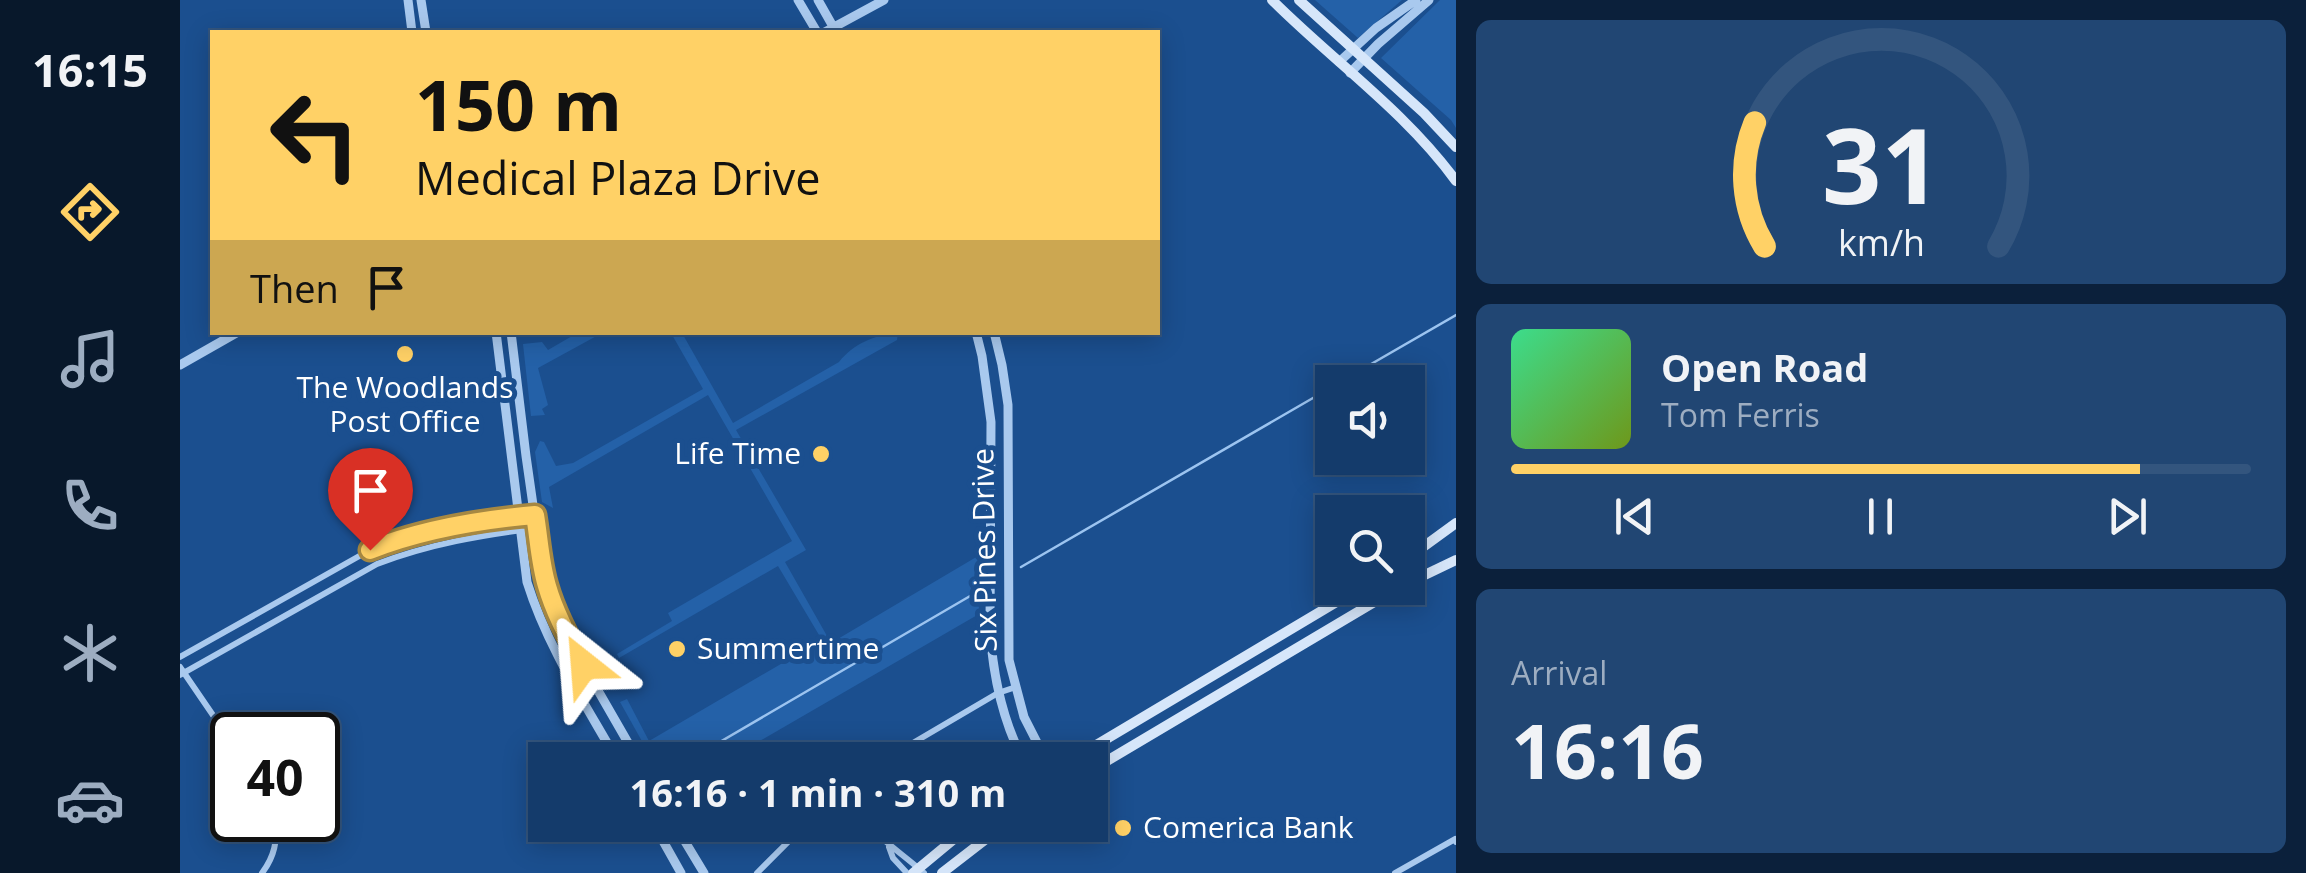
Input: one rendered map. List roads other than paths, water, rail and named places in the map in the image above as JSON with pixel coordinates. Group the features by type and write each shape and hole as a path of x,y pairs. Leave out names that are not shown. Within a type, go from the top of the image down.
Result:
{"main road":[{"path":"1272,0 1434,151 1456,181"},
{"path":"1299,0 1456,147"},
{"path":"1425,546 1456,523"},
{"path":"1425,575 1456,560"},
{"path":"1101,742 1331,605"},
{"path":"1108,760 1367,605"},
{"path":"1204,702 1211,676"},
{"path":"916,872 951,842"},
{"path":"942,873 982,842"}],"street":[{"path":"408,0 412,30"},
{"path":"422,0 426,30"},
{"path":"798,0 816,30"},
{"path":"818,0 832,30"},
{"path":"834,30 884,0"},
{"path":"1338,62 1416,0"},
{"path":"1350,72 1430,0"},
{"path":"180,365 233,335"},
{"path":"496,335 524,568 538,614 558,658 607,742"},
{"path":"512,335 541,561 555,611 628,742"},
{"name":"Six Pines Drive","path":"977,335 992,422 992,660 1006,723 1015,742"},
{"name":"Six Pines Drive","path":"995,335 1008,421 1010,660 1024,718 1037,742"},
{"path":"992,422 1008,421"},
{"path":"180,657 370,550 423,532 535,515"},
{"path":"210,712 181,671 377,564 469,536 537,528"},
{"path":"991,538 1008,539"},
{"path":"915,742 998,693 1016,687"},
{"path":"1396,873 1455,841"},
{"path":"262,873 271,861 276,842"},
{"path":"664,842 681,873"},
{"path":"685,842 704,873"},
{"path":"757,873 788,842"},
{"path":"885,842 900,851 916,872"}],"waterway":[{"path":"1369,365 1456,315"},
{"path":"1021,567 1315,397"},
{"path":"720,742 977,592"}],"place":[{"name":"The Woodlands Post Office","path":"405,354"},
{"name":"Life Time","path":"821,454"},
{"name":"Summertime","path":"677,649"},
{"name":"Comerica Bank","path":"1123,828"}]}
